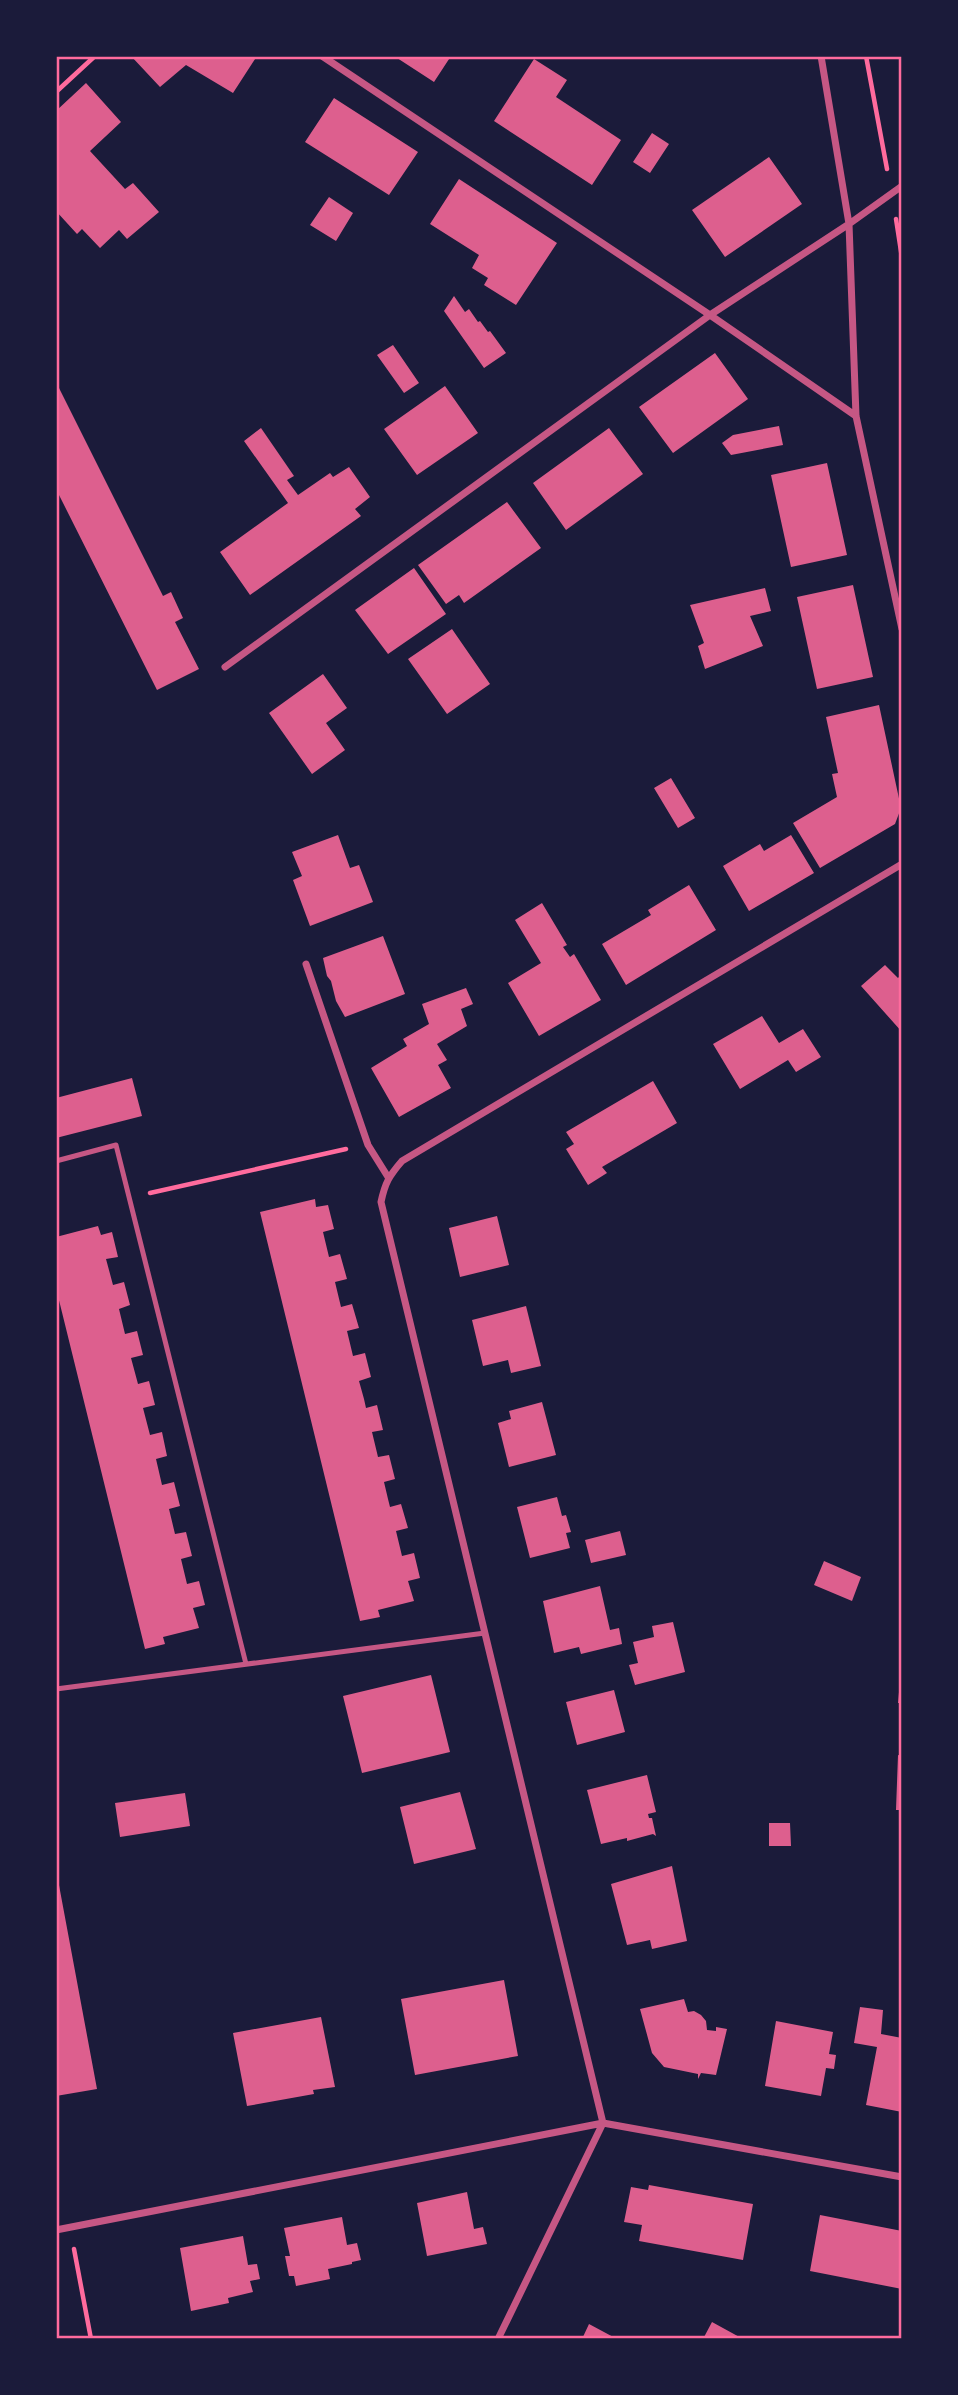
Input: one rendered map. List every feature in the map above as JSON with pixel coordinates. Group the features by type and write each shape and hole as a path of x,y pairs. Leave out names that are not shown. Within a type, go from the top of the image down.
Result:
{"street":[{"path":"322,56 710,315 856,416"},
{"path":"821,56 849,224 856,416 902,629"},
{"path":"225,667 710,315 902,186"},
{"path":"498,2339 603,2123 381,1202 388,1177 402,1161 902,864"},
{"path":"306,964 368,1144 388,1177"},
{"path":"56,2230 603,2123 902,2177"}],"lane":[{"path":"56,1161 116,1145 246,1664"},
{"path":"56,1689 485,1633"}],"path":[{"path":"56,92 95,56"},
{"path":"866,56 902,258"},
{"path":"129,1198 368,1144"},
{"path":"74,2245 91,2339"}],"building":[{"path":"131,56 257,56 233,93 186,65 160,87"},
{"path":"394,56 451,56 434,82"},
{"path":"534,59 567,80 556,97 621,140 592,185 494,121"},
{"path":"86,83 121,122 90,151 125,189 133,183 159,212 127,239 119,230 100,248 82,229 77,234 56,211 56,111"},
{"path":"334,98 418,152 389,195 305,142"},
{"path":"652,133 669,144 650,173 633,162"},
{"path":"769,157 802,204 725,257 692,210"},
{"path":"459,179 557,243 516,305 484,285 488,278 472,268 479,255 430,224"},
{"path":"329,197 353,213 336,241 310,225"},
{"path":"454,296 465,312 469,309 478,322 490,331 506,353 484,368 444,311"},
{"path":"393,345 419,383 404,393 377,355"},
{"path":"715,353 748,399 673,453 639,407"},
{"path":"56,382 163,596 171,592 183,618 175,622 199,669 157,690 56,489"},
{"path":"445,386 478,433 417,475 384,429"},
{"path":"779,426 783,445 731,455 722,443 733,435"},
{"path":"261,428 294,476 287,480 298,495 330,473 333,477 349,467 370,497 355,509 361,516 250,595 220,552 288,503 244,441"},
{"path":"609,428 643,474 566,530 533,483"},
{"path":"827,463 847,555 791,567 771,475"},
{"path":"507,502 541,548 464,603 459,595 446,604 418,565"},
{"path":"414,568 446,614 388,654 355,610"},
{"path":"853,585 873,677 817,689 797,597"},
{"path":"765,588 771,611 750,616 763,646 705,669 698,646 704,643 690,605"},
{"path":"452,629 490,684 447,714 408,659"},
{"path":"323,674 347,708 326,723 345,750 312,774 269,713"},
{"path":"879,705 901,808 895,824 820,868 793,823 837,797 832,774 838,773 826,717"},
{"path":"671,778 695,818 678,828 654,788"},
{"path":"338,835 350,868 359,865 373,902 310,926 293,880 302,876 292,852"},
{"path":"791,835 814,873 749,911 723,866 760,844 764,851"},
{"path":"689,885 716,930 626,985 602,944 651,915 648,910"},
{"path":"542,903 567,945 563,947 570,957 574,954 601,1000 539,1036 508,983 541,963 515,920"},
{"path":"383,936 405,994 345,1017 336,1001 323,958"},
{"path":"885,965 898,978 902,974 902,1032 861,986"},
{"path":"466,988 473,1004 461,1009 467,1026 437,1044 447,1060 438,1065 451,1088 399,1117 371,1068 407,1046 403,1039 429,1024 422,1004"},
{"path":"762,1016 779,1043 803,1029 821,1057 796,1072 788,1060 740,1089 713,1044"},
{"path":"132,1078 142,1116 56,1138 56,1098"},
{"path":"653,1081 677,1123 602,1167 607,1173 588,1185 566,1149 574,1144 566,1132"},
{"path":"315,1199 316,1207 328,1205 334,1229 323,1232 329,1257 340,1254 347,1279 335,1282 341,1307 352,1304 359,1328 347,1331 353,1356 365,1353 371,1377 359,1381 366,1408 377,1405 383,1430 372,1432 378,1457 389,1455 395,1479 384,1482 390,1507 401,1504 408,1528 396,1531 402,1556 414,1553 420,1578 408,1581 414,1601 378,1610 380,1617 360,1621 260,1212"},
{"path":"497,1216 509,1265 460,1277 449,1228"},
{"path":"98,1226 101,1235 112,1232 118,1257 106,1259 113,1285 124,1282 130,1305 119,1309 125,1334 137,1331 143,1355 131,1358 138,1384 149,1381 155,1405 143,1408 150,1435 162,1432 167,1456 156,1459 162,1485 174,1482 180,1506 169,1509 175,1534 186,1532 192,1556 181,1559 187,1584 199,1581 205,1605 193,1608 199,1628 163,1637 165,1644 145,1649 56,1288 56,1237"},
{"path":"526,1306 541,1366 511,1373 508,1360 483,1366 472,1320"},
{"path":"542,1402 556,1455 509,1467 498,1423 511,1419 509,1411"},
{"path":"557,1497 562,1516 566,1515 571,1532 566,1533 570,1548 530,1558 517,1507"},
{"path":"620,1531 626,1555 591,1563 585,1540"},
{"path":"824,1561 861,1577 852,1601 814,1585"},
{"path":"600,1586 610,1630 619,1628 622,1644 581,1654 579,1647 554,1653 543,1601"},
{"path":"673,1622 685,1672 635,1685 629,1665 638,1663 633,1642 654,1637 652,1626"},
{"path":"431,1675 450,1752 362,1773 343,1696"},
{"path":"900,1681 902,1703 898,1703"},
{"path":"614,1690 625,1732 577,1745 566,1702"},
{"path":"898,1755 902,1756 902,1810 896,1810"},
{"path":"647,1775 656,1812 648,1814 649,1818 652,1818 656,1836 653,1834 601,1844 587,1790"},
{"path":"460,1792 476,1849 414,1864 400,1807"},
{"path":"185,1793 190,1826 120,1837 115,1803"},
{"path":"769,1823 790,1823 791,1846 769,1846"},
{"path":"672,1866 687,1941 652,1949 650,1940 627,1945 611,1884"},
{"path":"56,1869 97,2089 56,2096"},
{"path":"504,1980 518,2056 415,2075 401,1999"},
{"path":"684,1999 688,2012 694,2011 706,2021 707,2030 716,2031 716,2027 727,2029 716,2075 701,2073 698,2079 698,2074 664,2067 652,2053 640,2009"},
{"path":"860,2007 883,2010 881,2034 902,2038 902,2112 866,2105 877,2047 854,2043"},
{"path":"321,2017 335,2087 313,2090 314,2094 247,2106 233,2033"},
{"path":"776,2021 833,2032 829,2054 836,2055 834,2069 826,2068 821,2096 765,2086"},
{"path":"649,2185 753,2204 743,2260 639,2241 642,2225 624,2222 631,2187 648,2190"},
{"path":"467,2192 474,2229 483,2227 487,2244 427,2256 417,2203"},
{"path":"820,2215 902,2231 902,2289 810,2271"},
{"path":"342,2217 347,2245 357,2243 361,2260 328,2269 330,2279 296,2286 294,2276 289,2276 285,2256 290,2256 284,2228"},
{"path":"243,2236 248,2265 257,2264 260,2279 250,2281 253,2292 228,2298 229,2303 191,2311 180,2248"},
{"path":"712,2322 743,2339 703,2339"},
{"path":"589,2324 617,2339 582,2339"}]}
